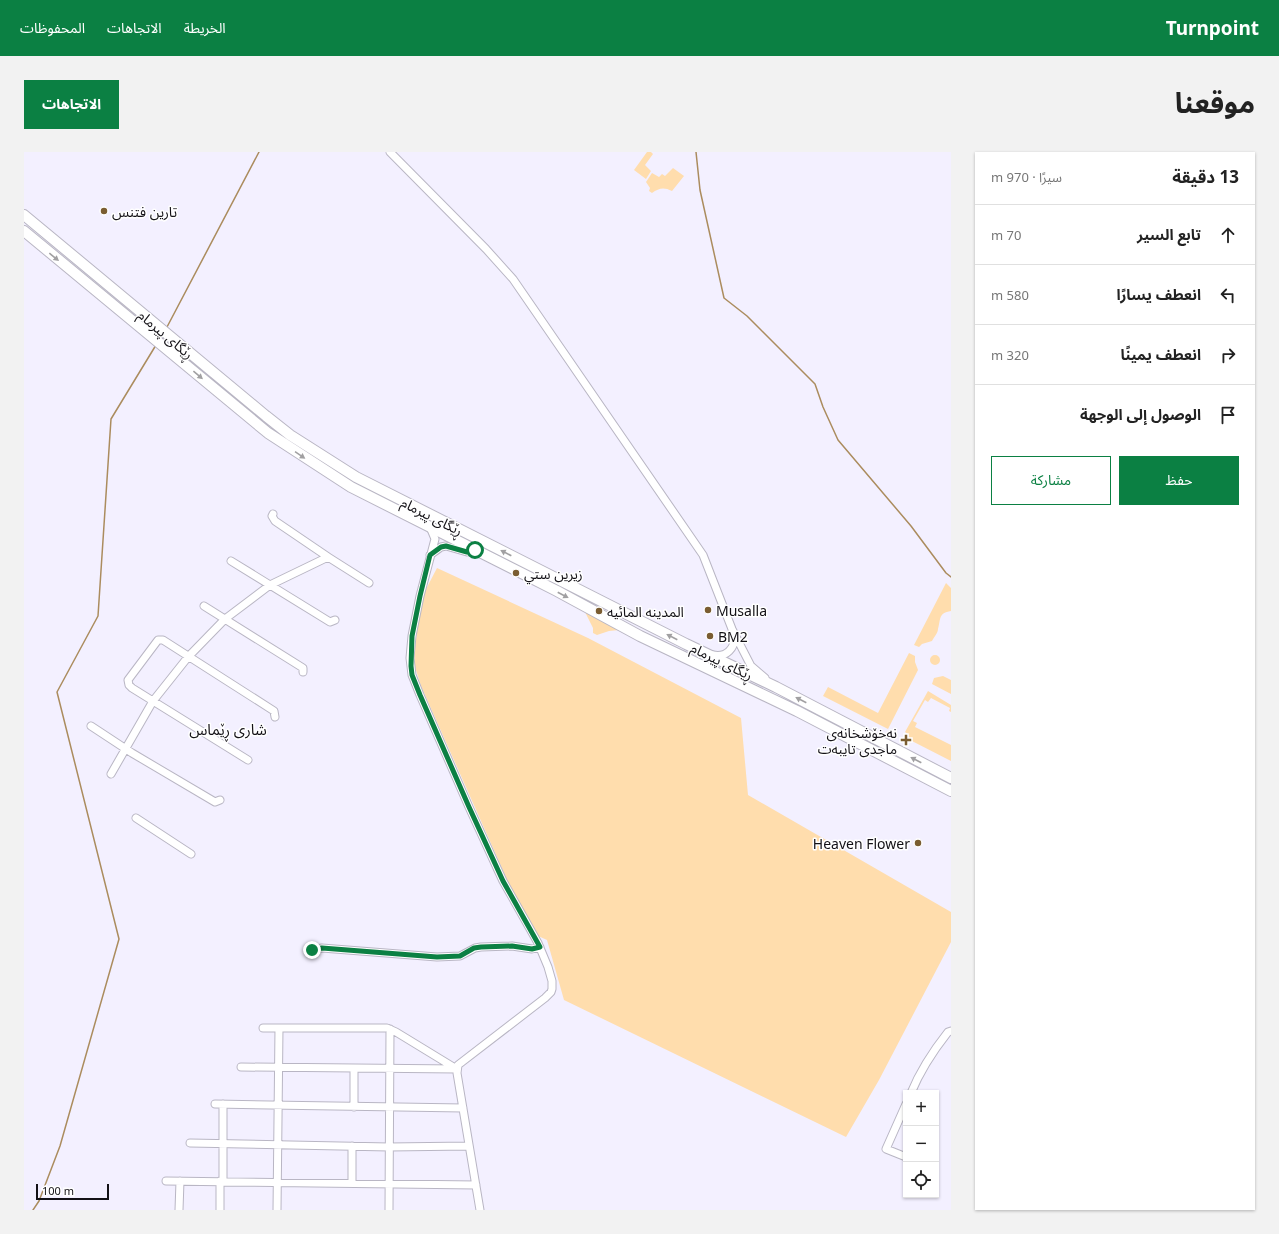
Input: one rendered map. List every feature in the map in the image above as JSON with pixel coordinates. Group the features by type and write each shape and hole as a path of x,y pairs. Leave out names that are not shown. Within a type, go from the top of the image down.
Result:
{"highway":[{"name":"ڕێگای پیرمام","path":"24,215 193,357 290,434 356,476 618,610 776,687 951,778"},
{"name":"ڕێگای پیرمام","path":"24,232 268,433 351,487 557,591 616,623 797,711 951,791"},
{"path":"616,623 618,610"},
{"path":"856,741 861,731"}],"street":[{"path":"390,152 486,249 513,279 703,555 732,629 751,666 776,687"},
{"path":"273,514 272,516 275,521 369,583"},
{"path":"430,527 435,539 420,596 412,636 410,658 412,675 503,881 540,947 552,977 551,992 545,998 460,1063 457,1069 480,1210"},
{"path":"430,555 441,547 446,546 467,552 475,550"},
{"path":"110,774 153,701 188,657 225,619 270,585 328,557"},
{"path":"231,560 330,622 335,620"},
{"path":"204,606 303,668 303,672"},
{"path":"706,654 716,656 727,653 734,643 732,629"},
{"path":"248,760 129,685 128,680 158,640 163,640 274,711 275,717"},
{"path":"91,726 216,802 220,800"},
{"path":"136,818 191,854"},
{"path":"312,950 322,948 449,957 461,956 474,948 481,947 512,946 532,949 540,947"},
{"path":"263,1028 390,1029 457,1069"},
{"path":"277,1210 279,1028"},
{"path":"389,1210 390,1029"},
{"path":"912,1090 916,1080 931,1055 948,1032 951,1031"},
{"path":"241,1067 457,1069"},
{"path":"354,1068 354,1107"},
{"path":"220,1210 223,1143 219,1104 463,1108"},
{"path":"903,1111 886,1149 903,1156"},
{"path":"190,1143 389,1147 469,1146"},
{"path":"352,1146 352,1183"},
{"path":"166,1181 476,1184"},
{"path":"180,1181 180,1210"}],"shaded area":[{"path":"647,152 651,152 653,154 645,165 651,171 646,179 634,170"},
{"path":"673,168 684,176 672,191 659,189 652,193 649,191 650,188 646,182 652,173 659,177 662,174 665,176"},
{"path":"437,568 588,638 741,718 748,795 951,912 951,942 879,1080 846,1137 564,1000 547,940 536,935 509,884 421,686 415,667 414,653 424,593"},
{"path":"946,583 951,588 951,611 942,615 937,632 932,641 922,644 919,647 914,645"},
{"path":"585,612 619,630 609,631 597,635 593,633 593,628"},
{"path":"909,653 915,656 915,662 918,670 888,729 823,696 828,687 878,713"},
{"path":"933,655 937,655 939,656 939,664 933,665 930,662 930,658"},
{"path":"943,676 951,680 951,694 932,684 934,678"},
{"path":"928,691 951,705 951,712 949,711 950,708 931,698 928,702 925,700 913,721 917,723 915,727 951,745 951,761 908,739 909,735 905,732"}],"waterway":[{"path":"167,327 259,152"},
{"path":"696,152 700,190 724,298 747,316 815,384 823,407 838,440 911,526 946,573 951,577"},
{"path":"33,1210 39,1201 60,1146 119,939 57,692 98,616 111,419 156,345"}],"place":[{"name":"تارين فتنس","path":"104,211"},
{"name":"زيرين ستي","path":"516,573"},
{"name":"Musalla","path":"708,610"},
{"name":"المدينه المائيه","path":"599,611"},
{"name":"BM2","path":"710,636"},
{"name":"نەخۆشخانەی ماجدی تایبەت","path":"906,740"},
{"name":"Heaven Flower","path":"918,843"}],"district":[{"name":"شاری ڕێماس","path":"228,729"}],"route":[{"path":"312,950 322,948 344,949 437,957 454,957 461,956 474,948 481,947 512,946 534,949 540,947 503,881 412,675 410,658 412,636 430,555 441,547 446,546 467,552 475,550"}]}
